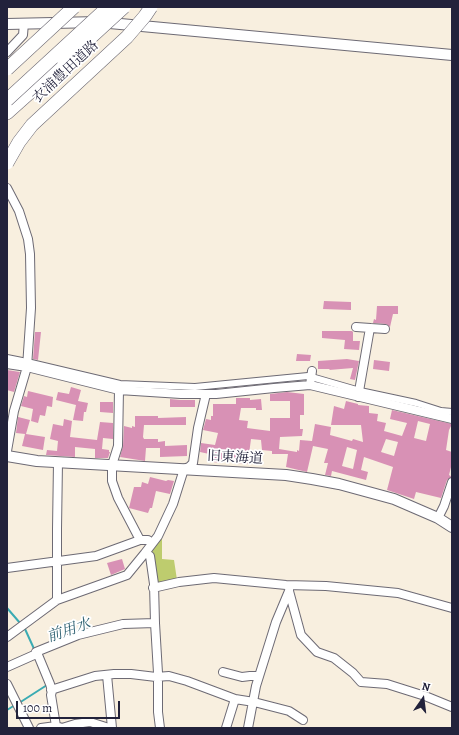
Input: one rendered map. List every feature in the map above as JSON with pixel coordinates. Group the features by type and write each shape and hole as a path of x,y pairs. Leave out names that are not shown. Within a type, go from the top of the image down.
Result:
{"highway":[{"path":"7,69 74,7"},
{"name":"衣浦豊田道路","path":"7,100 108,7"},
{"path":"99,22 115,7"},
{"name":"衣浦豊田道路","path":"7,113 124,7"},
{"name":"衣浦豊田道路","path":"7,163 19,142 32,126 127,37 151,7"}],"street":[{"path":"7,24 99,22 452,55"},
{"path":"7,52 23,35 24,24"},
{"path":"7,188 15,201 28,239 30,254 31,308 27,364 14,411 7,451"},
{"path":"356,326 385,329"},
{"path":"358,394 370,328"},
{"path":"7,358 119,390 180,394 216,394 274,388 311,378"},
{"path":"7,364 27,364 120,384 195,388 308,376 358,394 452,419"},
{"path":"119,390 118,446 112,465 112,481 118,498 140,540"},
{"path":"7,637 57,600 127,575 158,536 173,504 184,469 193,463 198,428 206,394"},
{"path":"358,394 416,403 452,412"},
{"name":"旧東海道","path":"7,456 37,461 286,475 339,484 394,499 438,518 452,527"},
{"path":"57,600 58,462"},
{"path":"438,518 444,506 452,482"},
{"path":"7,568 96,556 140,540 148,540 152,543"},
{"path":"145,553 150,556 154,584 158,712 160,728"},
{"path":"154,588 179,582 214,578 287,588 326,586 398,593 452,608"},
{"path":"248,728 256,686 287,588"},
{"path":"287,588 301,634 317,652 334,658 353,673 361,682 393,686 426,696 452,707"},
{"path":"7,667 78,635 123,624 155,623"},
{"path":"36,654 50,684 56,726"},
{"path":"224,672 242,677 259,676"},
{"path":"51,690 95,676 107,676 114,674 168,676 181,679 235,699 289,711 303,720"},
{"path":"41,728 56,726 62,728 90,722 111,728 107,676"},
{"path":"7,684 29,728"},
{"path":"226,728 235,699"}],"green space":[{"path":"160,538 162,539 162,559 174,560 177,580 158,583 152,552"}],"building":[{"path":"324,301 351,302 351,310 323,309"},
{"path":"377,306 398,306 398,314 393,314 390,327 386,324 373,323 374,319 376,320"},
{"path":"322,331 352,331 353,341 360,341 359,350 344,349 345,340 322,338"},
{"path":"35,332 41,332 38,360 33,359"},
{"path":"297,354 311,355 310,361 296,361"},
{"path":"347,359 359,361 355,380 350,379 353,368 329,370 330,369 318,369 318,361"},
{"path":"374,360 390,362 389,371 373,369"},
{"path":"7,370 20,372 14,392 7,390"},
{"path":"71,387 81,390 78,401 88,403 86,412 84,412 83,421 73,420 76,405 56,400 58,392 69,394"},
{"path":"28,391 53,397 52,407 47,406 45,416 40,415 38,423 31,421 33,409 21,406 24,396 27,397"},
{"path":"287,392 304,394 304,415 300,415 300,429 303,429 302,436 280,437 279,449 297,452 297,450 299,451 300,440 312,441 315,424 331,427 330,435 352,441 353,439 363,442 361,425 331,425 334,406 344,409 346,401 358,405 369,406 369,413 378,414 377,421 386,423 384,431 402,436 407,423 390,419 392,410 452,424 449,430 446,450 452,452 452,463 449,475 452,477 447,480 441,498 416,492 414,499 387,490 393,467 364,457 361,470 368,472 366,480 332,471 331,476 325,475 328,463 324,463 328,449 313,446 307,472 286,467 288,454 272,454 272,451 262,450 261,440 251,439 249,454 243,454 243,457 260,461 260,464 233,463 234,457 223,456 222,463 213,462 214,455 200,452 201,443 215,445 218,433 203,430 206,419 211,420 211,416 213,416 213,404 236,404 236,398 250,398 250,400 261,399 262,410 256,410 256,408 241,408 239,420 248,421 247,428 270,431 270,418 290,418 290,401 270,401 270,394","holes":["418,421 430,424 426,441 414,438","386,439 398,442 394,456 381,452","347,447 357,450 353,469 342,466"]},
{"path":"170,399 195,400 195,407 170,407"},
{"path":"100,402 113,402 113,413 100,412"},
{"path":"135,416 158,416 158,418 186,417 186,425 144,425 143,437 144,439 158,439 158,442 165,441 165,446 187,445 187,456 160,457 160,448 146,448 145,461 120,457 123,446 124,426 132,428 132,426 135,427"},
{"path":"18,417 30,420 26,434 45,437 43,450 22,446 25,434 16,433"},
{"path":"64,419 72,421 70,437 97,440 100,422 113,423 113,439 103,438 102,449 109,450 110,452 108,458 95,458 95,449 75,447 75,457 46,455 47,450 57,451 58,441 50,439 53,424 63,426"},
{"path":"150,477 166,481 174,481 170,494 156,491 152,508 150,508 148,513 129,508 134,487 141,487 142,482 148,484"},
{"path":"122,559 125,569 111,575 107,563"}],"waterway":[{"path":"7,608 20,623"},
{"path":"25,629 35,651"},
{"name":"前用水","path":"19,703 47,685"},
{"name":"前用水","path":"7,710 15,705"}]}
